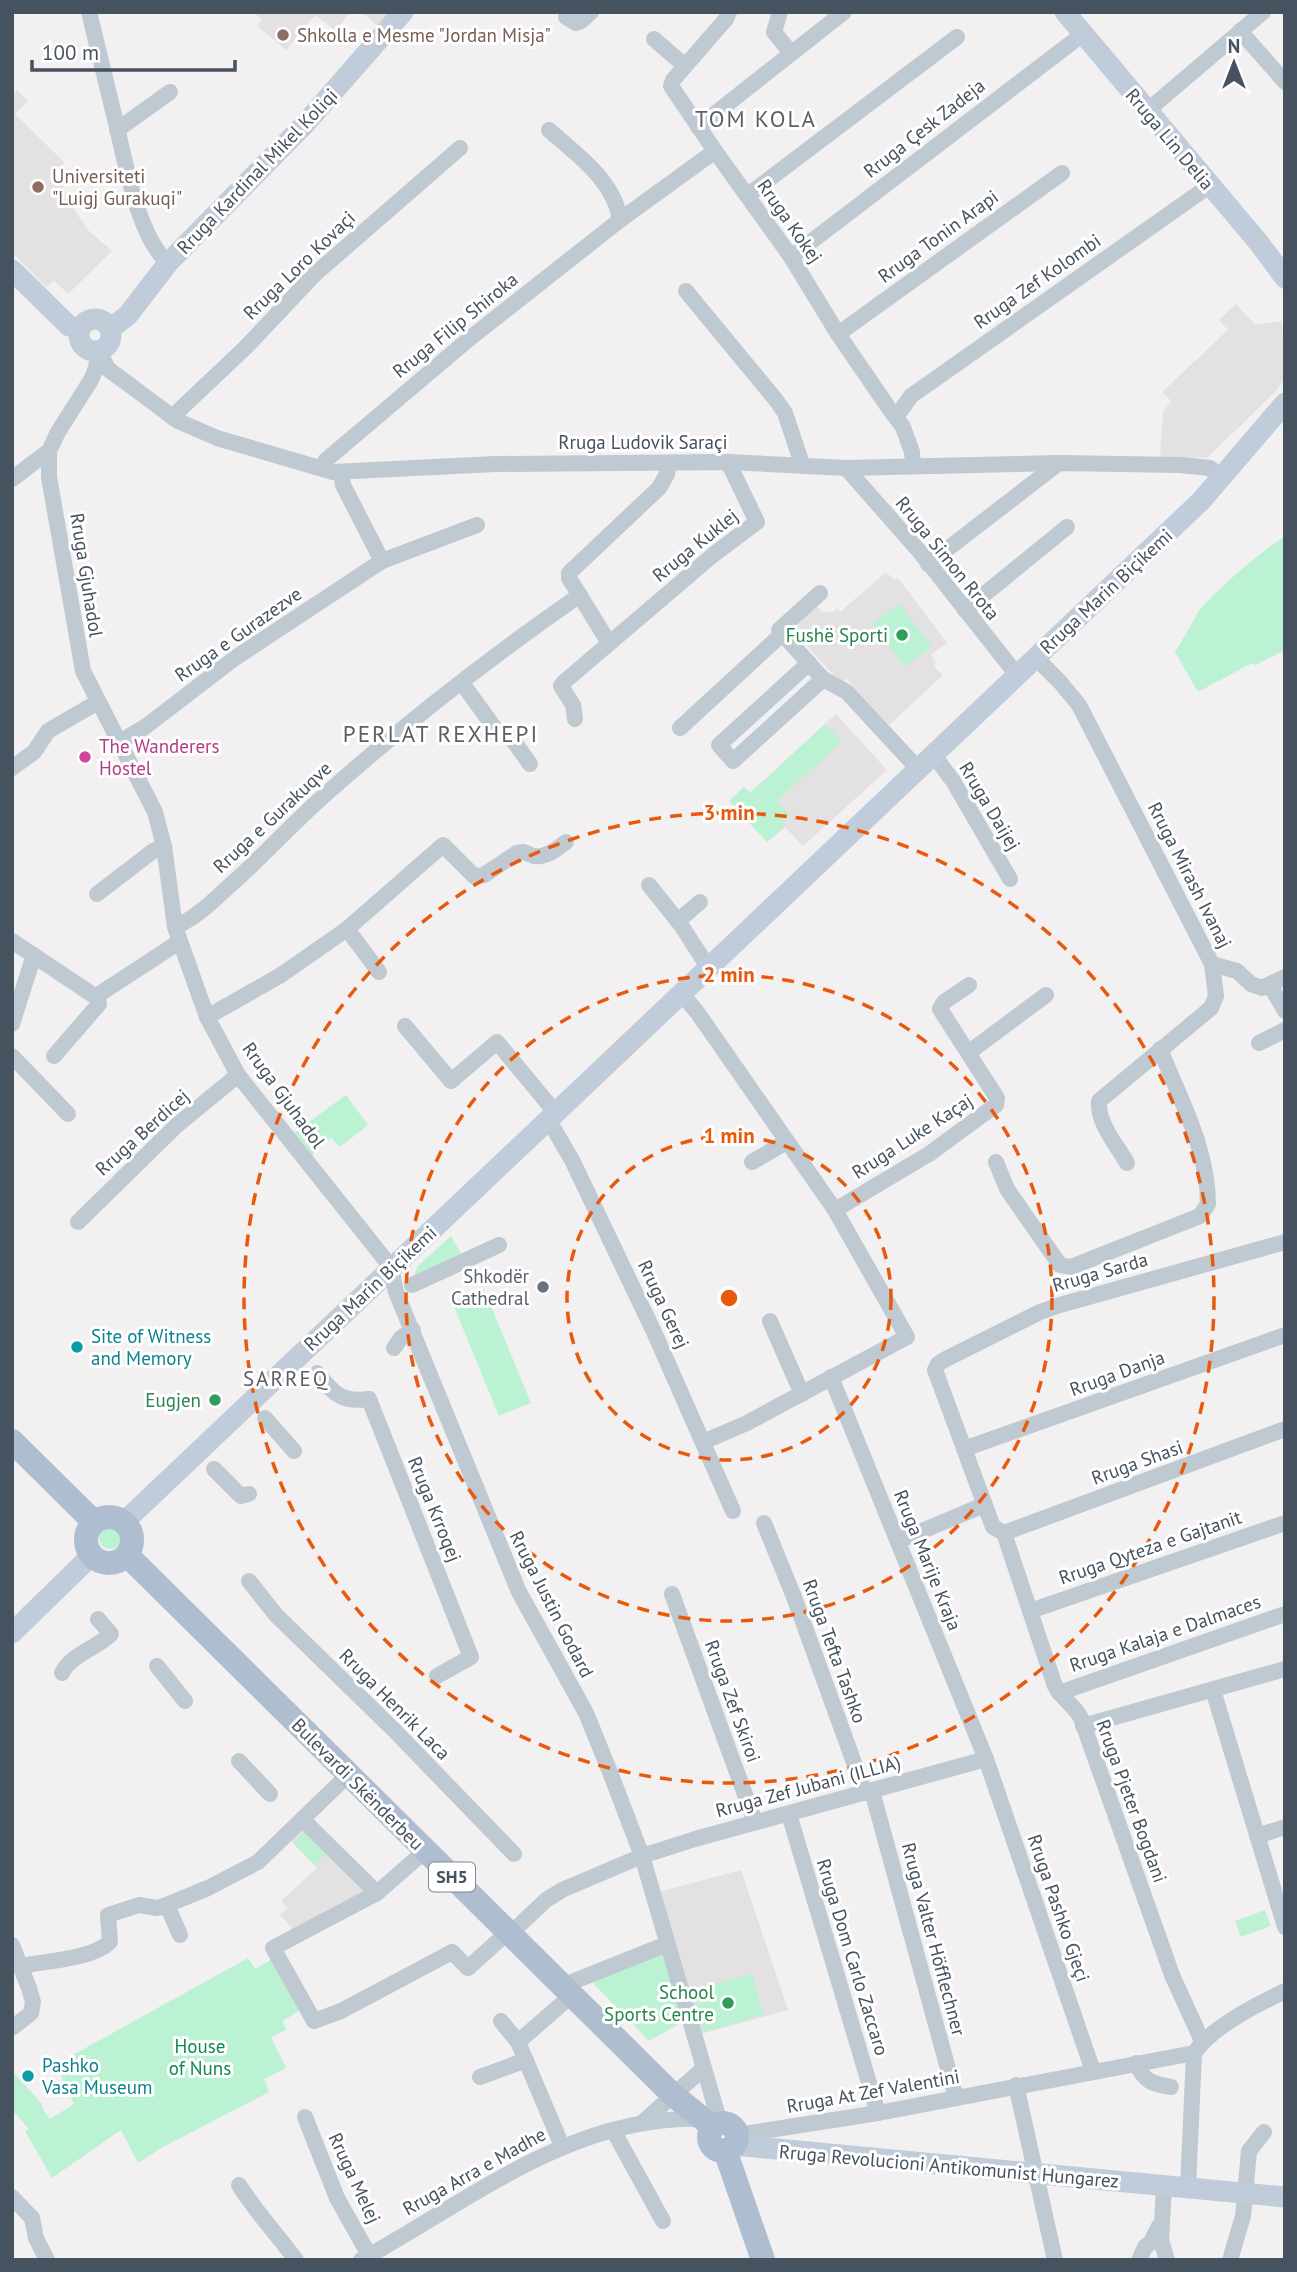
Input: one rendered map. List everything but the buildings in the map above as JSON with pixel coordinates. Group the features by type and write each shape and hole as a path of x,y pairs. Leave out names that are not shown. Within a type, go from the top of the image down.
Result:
{"main road":[{"name":"Rruga Kardinal Mikel Koliqi","path":"110,329 128,315 168,263 304,125 404,12"},
{"name":"Rruga Lin Delia","path":"1065,12 1282,272"},
{"path":"12,270 69,326 79,329"},
{"path":"95,319 110,329 108,346 98,351 84,348 78,337 83,324 95,319"},
{"name":"Rruga Marin Biçikemi","path":"124,1522 1201,501 1285,403"},
{"path":"12,1441 94,1522"},
{"path":"105,1517 118,1518 124,1522 132,1534 131,1549 127,1555 113,1563 105,1563 92,1555 86,1538 94,1522 105,1517"},
{"path":"12,1633 92,1555"},
{"name":"Bulevardi Skënderbeu","path":"127,1555 673,2095 722,2134"},
{"path":"722,2134 763,2260"},
{"name":"Rruga Revolucioni Antikomunist Hungarez","path":"722,2134 1036,2174 1285,2197"}],"street":[{"path":"89,12 118,138 144,225 157,252 168,263"},
{"path":"566,16 576,23 592,12"},
{"name":"Rruga Kokej","path":"729,12 726,19 673,80 671,86 791,257 838,334 896,417 909,442 913,465"},
{"path":"780,12 774,32 791,53"},
{"path":"698,127 844,12"},
{"path":"1147,111 1263,12"},
{"path":"1240,31 1285,82"},
{"name":"Rruga Çesk Zadeja","path":"791,257 1083,34"},
{"path":"748,195 957,37"},
{"path":"654,39 685,66"},
{"path":"117,130 170,92"},
{"path":"549,130 607,186 620,219"},
{"name":"Rruga Loro Kovaçi","path":"172,417 245,348 315,274 460,148"},
{"name":"Rruga Filip Shiroka","path":"321,468 326,460 469,339 620,219 715,152"},
{"name":"Rruga Tonin Arapi","path":"838,334 1062,173"},
{"name":"Rruga Zef Kolombi","path":"896,417 911,396 1209,186"},
{"path":"686,291 776,400 788,421 802,464"},
{"path":"12,479 50,451 91,380 98,351"},
{"name":"Rruga Ludovik Saraçi","path":"98,351 108,369 172,417 217,439 341,472 495,464 727,462 846,468 1059,463 1180,464 1210,468 1220,477"},
{"name":"Rruga Gjuhadol","path":"50,451 50,477 80,661 87,682 155,812 164,846 177,934 207,1017 238,1075 391,1267"},
{"name":"Rruga Kuklej","path":"575,719 573,705 561,685 713,555 757,522 727,462"},
{"path":"609,643 569,578 572,569 651,496 667,474 669,463"},
{"path":"928,564 1059,463"},
{"name":"Rruga Simon Rrota","path":"846,468 920,552 1017,675"},
{"path":"341,472 343,485 382,561"},
{"name":"Rruga e Gurazezve","path":"118,743 145,727 235,658 382,561 477,525"},
{"path":"965,611 1067,527"},
{"path":"820,593 779,630 823,679 847,692 925,762"},
{"name":"Rruga e Gurakuqve","path":"98,995 177,934 257,862 334,786 523,635 580,596"},
{"path":"680,728 782,634"},
{"name":"Rruga Mirash Ivanaj","path":"1036,658 1079,705 1212,964 1215,1003 1099,1101 1098,1110 1102,1121 1128,1163"},
{"path":"809,663 719,745 733,761 823,679"},
{"path":"463,682 499,734 507,732 530,764"},
{"path":"12,768 34,752 48,731 97,702"},
{"name":"Rruga Daijej","path":"925,762 953,781 1010,879"},
{"path":"207,1017 281,975 347,929 443,845 475,877 484,875 517,853 523,851 540,856 553,852 566,842"},
{"path":"97,894 164,846"},
{"path":"649,885 678,921 708,967"},
{"path":"678,921 700,902"},
{"path":"347,929 379,972"},
{"path":"12,941 93,995 98,995 99,1004 54,1056"},
{"path":"12,1024 34,956"},
{"path":"1212,964 1237,971 1251,984 1262,988 1277,981 1285,1011"},
{"name":"Rruga Luke Kaçaj","path":"835,1210 929,1154 996,1105 997,1098 940,1009 942,1004 969,985"},
{"path":"681,993 835,1210 907,1337 747,1423 703,1442"},
{"path":"968,1053 1046,995"},
{"path":"405,1026 451,1080 497,1042 551,1116"},
{"path":"1259,1043 1285,1030"},
{"path":"996,1163 1007,1189 1060,1265 1071,1267 1200,1216 1208,1204 1205,1167 1160,1049"},
{"path":"12,1056 68,1114"},
{"name":"Rruga Berdicej","path":"78,1222 176,1126 238,1075"},
{"name":"Rruga Gerej","path":"551,1116 654,1332 733,1511"},
{"path":"752,1162 786,1142"},
{"name":"Rruga Sarda","path":"936,1367 944,1360 1060,1305 1285,1242"},
{"path":"412,1285 499,1245"},
{"name":"Rruga Justin Godard","path":"391,1267 396,1292 514,1582 586,1713 642,1856 722,2134"},
{"path":"770,1321 802,1394"},
{"path":"394,1348 401,1338 413,1330"},
{"name":"Rruga Danja","path":"964,1450 1285,1335"},
{"name":"Rruga Pjeter Bogdani","path":"936,1367 984,1505 993,1527 1004,1534 1059,1693 1076,1710 1083,1726 1198,2047"},
{"name":"Rruga Krroqej","path":"317,1373 336,1396 354,1401 369,1399 455,1615 471,1657 437,1676"},
{"name":"Rruga Marije Kraja","path":"831,1377 986,1759"},
{"path":"265,1418 294,1451"},
{"name":"Rruga Shasi","path":"1004,1534 1285,1429"},
{"path":"214,1469 241,1496 249,1494"},
{"path":"898,1541 984,1505"},
{"name":"Rruga Tefta Tashko","path":"764,1523 869,1792"},
{"name":"Rruga Qyteza e Gajtanit","path":"1030,1611 1285,1523"},
{"name":"Rruga Henrik Laca","path":"249,1581 276,1615 394,1730 514,1854"},
{"name":"Rruga Zef Skiroi","path":"672,1594 755,1822"},
{"name":"Rruga Kalaja e Dalmaces","path":"1059,1693 1285,1614"},
{"path":"62,1673 70,1661 111,1634 98,1619"},
{"path":"157,1666 185,1702"},
{"path":"1083,1726 1285,1669"},
{"path":"1213,1690 1285,1927"},
{"name":"Rruga Zef Jubani (ILLIA)","path":"642,1856 986,1759"},
{"name":"Rruga Pashko Gjeçi","path":"986,1759 1093,2071"},
{"path":"239,1761 270,1794"},
{"path":"19,1966 89,1954 102,1949 110,1941 108,1914 139,1905 157,1908 167,1905 208,1888 258,1862 349,1774"},
{"name":"Rruga Valter Höfflechner","path":"869,1792 956,2098"},
{"name":"Rruga Dom Carlo Zaccaro","path":"789,1814 878,2113"},
{"path":"303,1820 377,1893"},
{"path":"1257,1836 1285,1827"},
{"path":"425,1851 377,1893 273,1948 314,2021 341,2011 452,1952 468,1968 546,1900 562,1890 642,1856"},
{"path":"167,1905 180,1935"},
{"path":"518,2042 567,1990 667,1944"},
{"path":"12,1945 29,1988 33,2009 12,2028"},
{"name":"Rruga At Zef Valentini","path":"722,2134 878,2113 1136,2063 1198,2047 1262,2002 1285,1992"},
{"path":"501,2021 518,2042 562,2146"},
{"path":"1188,2188 1198,2047"},
{"path":"480,2077 526,2060"},
{"path":"1136,2063 1141,2074 1150,2083 1171,2087"},
{"path":"673,2095 704,2068"},
{"path":"1016,2085 1055,2260"},
{"name":"Rruga Arra e Madhe","path":"643,2122 673,2095"},
{"name":"Rruga Melej","path":"304,2117 365,2258"},
{"name":"Rruga Arra e Madhe","path":"365,2258 477,2191 562,2146 643,2122 722,2134"},
{"path":"612,2130 663,2221"},
{"path":"1230,2260 1241,2225 1250,2151 1264,2132"},
{"path":"239,2185 250,2204 296,2260"},
{"path":"1164,2186 1161,2241 1167,2260"},
{"path":"12,2197 32,2218 36,2238 47,2260"},
{"path":"1139,2260 1144,2247 1151,2242 1162,2220"}],"shaded area":[{"name":"Shkolla e Mesme \"Jordan Misja\"","path":"254,12 351,12 335,30 315,15 286,50 257,26 262,20"},
{"name":"Shkolla e Mesme \"Jordan Misja\"","path":"362,12 390,12 378,27"},
{"name":"Universiteti \"Luigj Gurakuqi\"","path":"17,90 28,101 15,114 64,162 58,171 69,203 89,231 112,251 68,294 54,280 46,287 12,252 12,95"},
{"path":"1236,304 1256,325 1282,321 1285,378 1275,392 1207,458 1160,457 1163,412 1171,401 1162,392 1228,330 1219,320"},
{"path":"886,572 894,580 898,578 947,643 931,655 936,663 933,666 943,675 889,725 846,678 841,683 793,631 799,626 795,620 814,603 822,612 833,612 837,608 840,612"},
{"path":"836,714 887,770 803,846 785,827 767,842 729,801 744,787 750,793"},
{"path":"303,1826 372,1890 294,1931 280,1915 288,1908 281,1901 317,1868 289,1839"},
{"path":"741,1870 788,2010 701,2034 659,1892"}],"green space":[{"path":"1285,537 1285,650 1255,665 1252,663 1198,692 1175,652 1197,614 1212,596"},
{"name":"Fushë Sporti","path":"899,604 932,646 905,667 872,624"},
{"path":"825,724 842,741 777,801 789,815 782,822 785,826 767,842 729,801 744,787 750,793"},
{"path":"346,1095 368,1125 340,1147 331,1138 312,1155 294,1133"},
{"path":"451,1236 462,1256 413,1280 417,1267"},
{"path":"484,1289 531,1403 499,1416 452,1302"},
{"path":"110,1527 120,1534 121,1538 114,1548 110,1549 100,1542 99,1538 106,1528"},
{"path":"307,1830 328,1852 315,1865 293,1843"},
{"path":"1265,1910 1271,1926 1241,1937 1235,1921"},
{"path":"663,1951 684,2021 649,2041 592,1982"},
{"name":"House of Nuns","path":"248,1958 255,1969 275,1958 302,2009 283,2021 286,2030 271,2037 286,2068 264,2079 269,2092 163,2147 138,2163 121,2130 52,2178 25,2131 29,2129 12,2110 12,2077 15,2074 42,2104 50,2119 74,2104 59,2071 62,2061"},
{"name":"School Sports Centre","path":"752,1974 763,2015 703,2032 692,1990"}],"place":[{"name":"Shkolla e Mesme \"Jordan Misja\"","path":"283,35"},
{"name":"Universiteti \"Luigj Gurakuqi\"","path":"38,187"},
{"name":"Fushë Sporti","path":"902,635"},
{"name":"The Wanderers Hostel","path":"85,757"},
{"name":"Shkodër Cathedral","path":"543,1287"},
{"name":"Site of Witness and Memory","path":"77,1347"},
{"name":"Eugjen","path":"215,1400"},
{"name":"School Sports Centre","path":"728,2003"},
{"name":"Pashko Vasa Museum","path":"28,2076"}],"district":[{"name":"TOM KOLA","path":"756,119"},
{"name":"PERLAT REXHEPI","path":"441,734"},
{"name":"SARREQ","path":"286,1379"}]}
